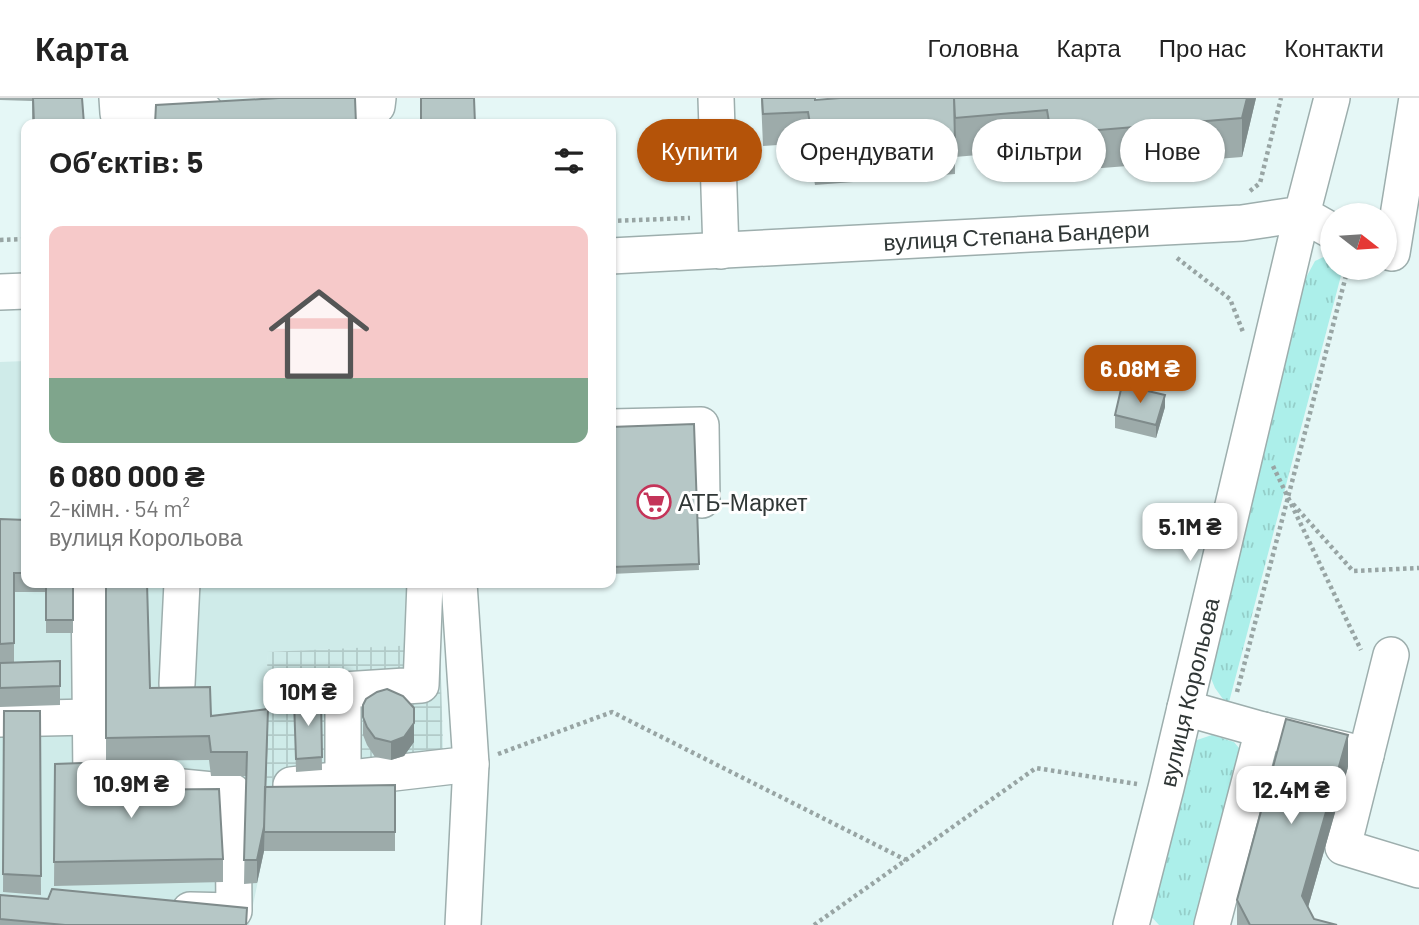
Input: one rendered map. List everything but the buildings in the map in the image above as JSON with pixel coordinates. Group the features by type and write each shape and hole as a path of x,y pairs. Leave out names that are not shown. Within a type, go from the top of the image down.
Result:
{"street":[{"path":"117,98 118,113 241,110"},
{"path":"282,109 377,106 378,98"},
{"path":"716,98 720,234"},
{"path":"1317,222 1332,98"},
{"path":"1398,254 1417,98"},
{"name":"вулиця Степана Бандери","path":"616,255 720,234 1317,222"},
{"name":"вулиця Корольова","path":"1131,925 1185,708 1317,222"},
{"path":"0,292 21,291"},
{"path":"616,427 701,425 702,500"},
{"path":"89,588 91,778 233,792 233,911 165,909"},
{"path":"177,684 182,588"},
{"path":"343,779 343,690 421,685 425,588"},
{"path":"459,588 471,764 463,925"},
{"path":"1391,654 1343,847 1419,870"},
{"path":"1185,708 1366,755"},
{"path":"0,719 90,717"},
{"path":"1212,925 1263,730"},
{"path":"291,785 471,764"}],"path":[{"path":"1244,197 1260,183 1281,98"},
{"path":"616,221 720,234"},
{"path":"0,240 21,239"},
{"path":"1186,254 1173,255 1230,299 1243,334"},
{"path":"1229,720 1345,280"},
{"path":"1288,498 1353,570 1419,568"},
{"path":"1288,498 1382,692"},
{"path":"471,764 612,712 906,860"},
{"path":"814,925 1036,768 1166,788"}],"shaded area":[{"path":"21,361 21,588 415,588 414,646 267,652 268,738 264,851 249,925 0,925 0,362"},
{"path":"440,644 444,781 395,791 395,851 264,851 268,739 267,652"}],"green space":[{"path":"1320,259 1320,280 1340,280 1228,706 1215,688 1208,671 1302,285 1315,261"},
{"path":"1212,735 1234,742 1244,754 1201,925 1159,925 1147,912 1188,743"}],"place":[{"name":"АТБ-Маркет","path":"654,502"}]}
